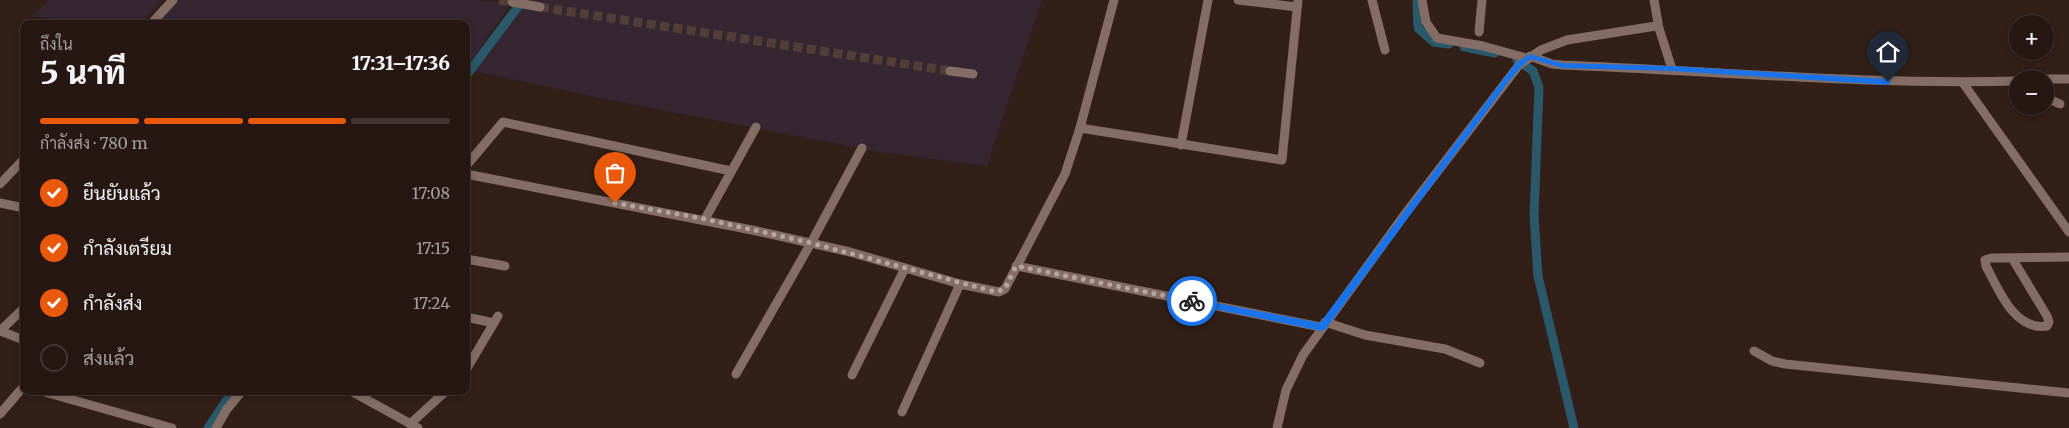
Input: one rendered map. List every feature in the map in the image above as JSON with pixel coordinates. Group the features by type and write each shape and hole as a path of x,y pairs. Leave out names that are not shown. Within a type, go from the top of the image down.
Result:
{"street":[{"path":"155,20 173,0"},
{"path":"470,175 705,219 811,243 960,284 996,292 1002,291 1065,174 1080,128 1114,0"},
{"path":"1181,144 1208,0"},
{"path":"1080,128 1282,160 1297,4 1238,0"},
{"path":"1372,0 1385,50"},
{"path":"1422,0 1426,22 1437,38 1493,48 1525,60 1552,64 1672,69 1860,81 1963,83 2009,81"},
{"path":"1479,32 1482,0"},
{"path":"1654,0 1658,25 1672,69"},
{"path":"515,3 540,7"},
{"path":"1277,428 1292,372 1323,325 1405,214 1525,60 1566,41 1586,35 1650,28 1658,25"},
{"path":"950,71 974,74"},
{"path":"2054,79 2069,79"},
{"path":"1963,83 2069,232"},
{"path":"2054,101 2060,104"},
{"path":"470,161 503,122 731,170"},
{"path":"705,219 756,127"},
{"path":"736,374 811,243 862,148"},
{"path":"0,184 20,163"},
{"path":"0,203 20,207"},
{"path":"2012,258 2049,322 2047,326 2035,328 2017,318 1984,262 1987,259 2012,258 2069,257"},
{"path":"470,260 506,266"},
{"path":"1016,266 1445,349 1480,363"},
{"path":"852,375 905,268"},
{"path":"902,412 960,284"},
{"path":"20,312 0,331 20,338"},
{"path":"470,317 496,320 470,363"},
{"path":"1754,351 1772,362 1785,364 2069,393"},
{"path":"2,410 20,390"},
{"path":"55,395 172,428"},
{"path":"216,428 227,409 239,395"},
{"path":"358,395 414,426 442,395"}],"shaded area":[{"path":"49,0 163,0 144,20 60,20 32,16"},
{"path":"174,0 481,0 511,4 470,62 470,20 156,20"},
{"path":"528,0 1042,0 987,166 880,152 605,99 475,71"}],"waterway":[{"path":"470,71 523,0"},
{"path":"1417,0 1418,28 1434,42 1449,44"},
{"path":"1464,47 1495,53"},
{"path":"1517,60 1533,71 1539,87 1534,215 1538,276 1574,428"},
{"path":"208,428 230,395"}],"tunnel":[{"path":"499,0 512,2"},
{"path":"540,7 950,71"}],"way so far":[{"path":"615,203 705,219 850,252 960,284 996,292 1005,289 1016,266 1192,301"}],"route":[{"path":"1192,301 1322,327 1505,82 1519,65 1530,56 1552,64 1562,65 1672,69 1888,82"}]}
